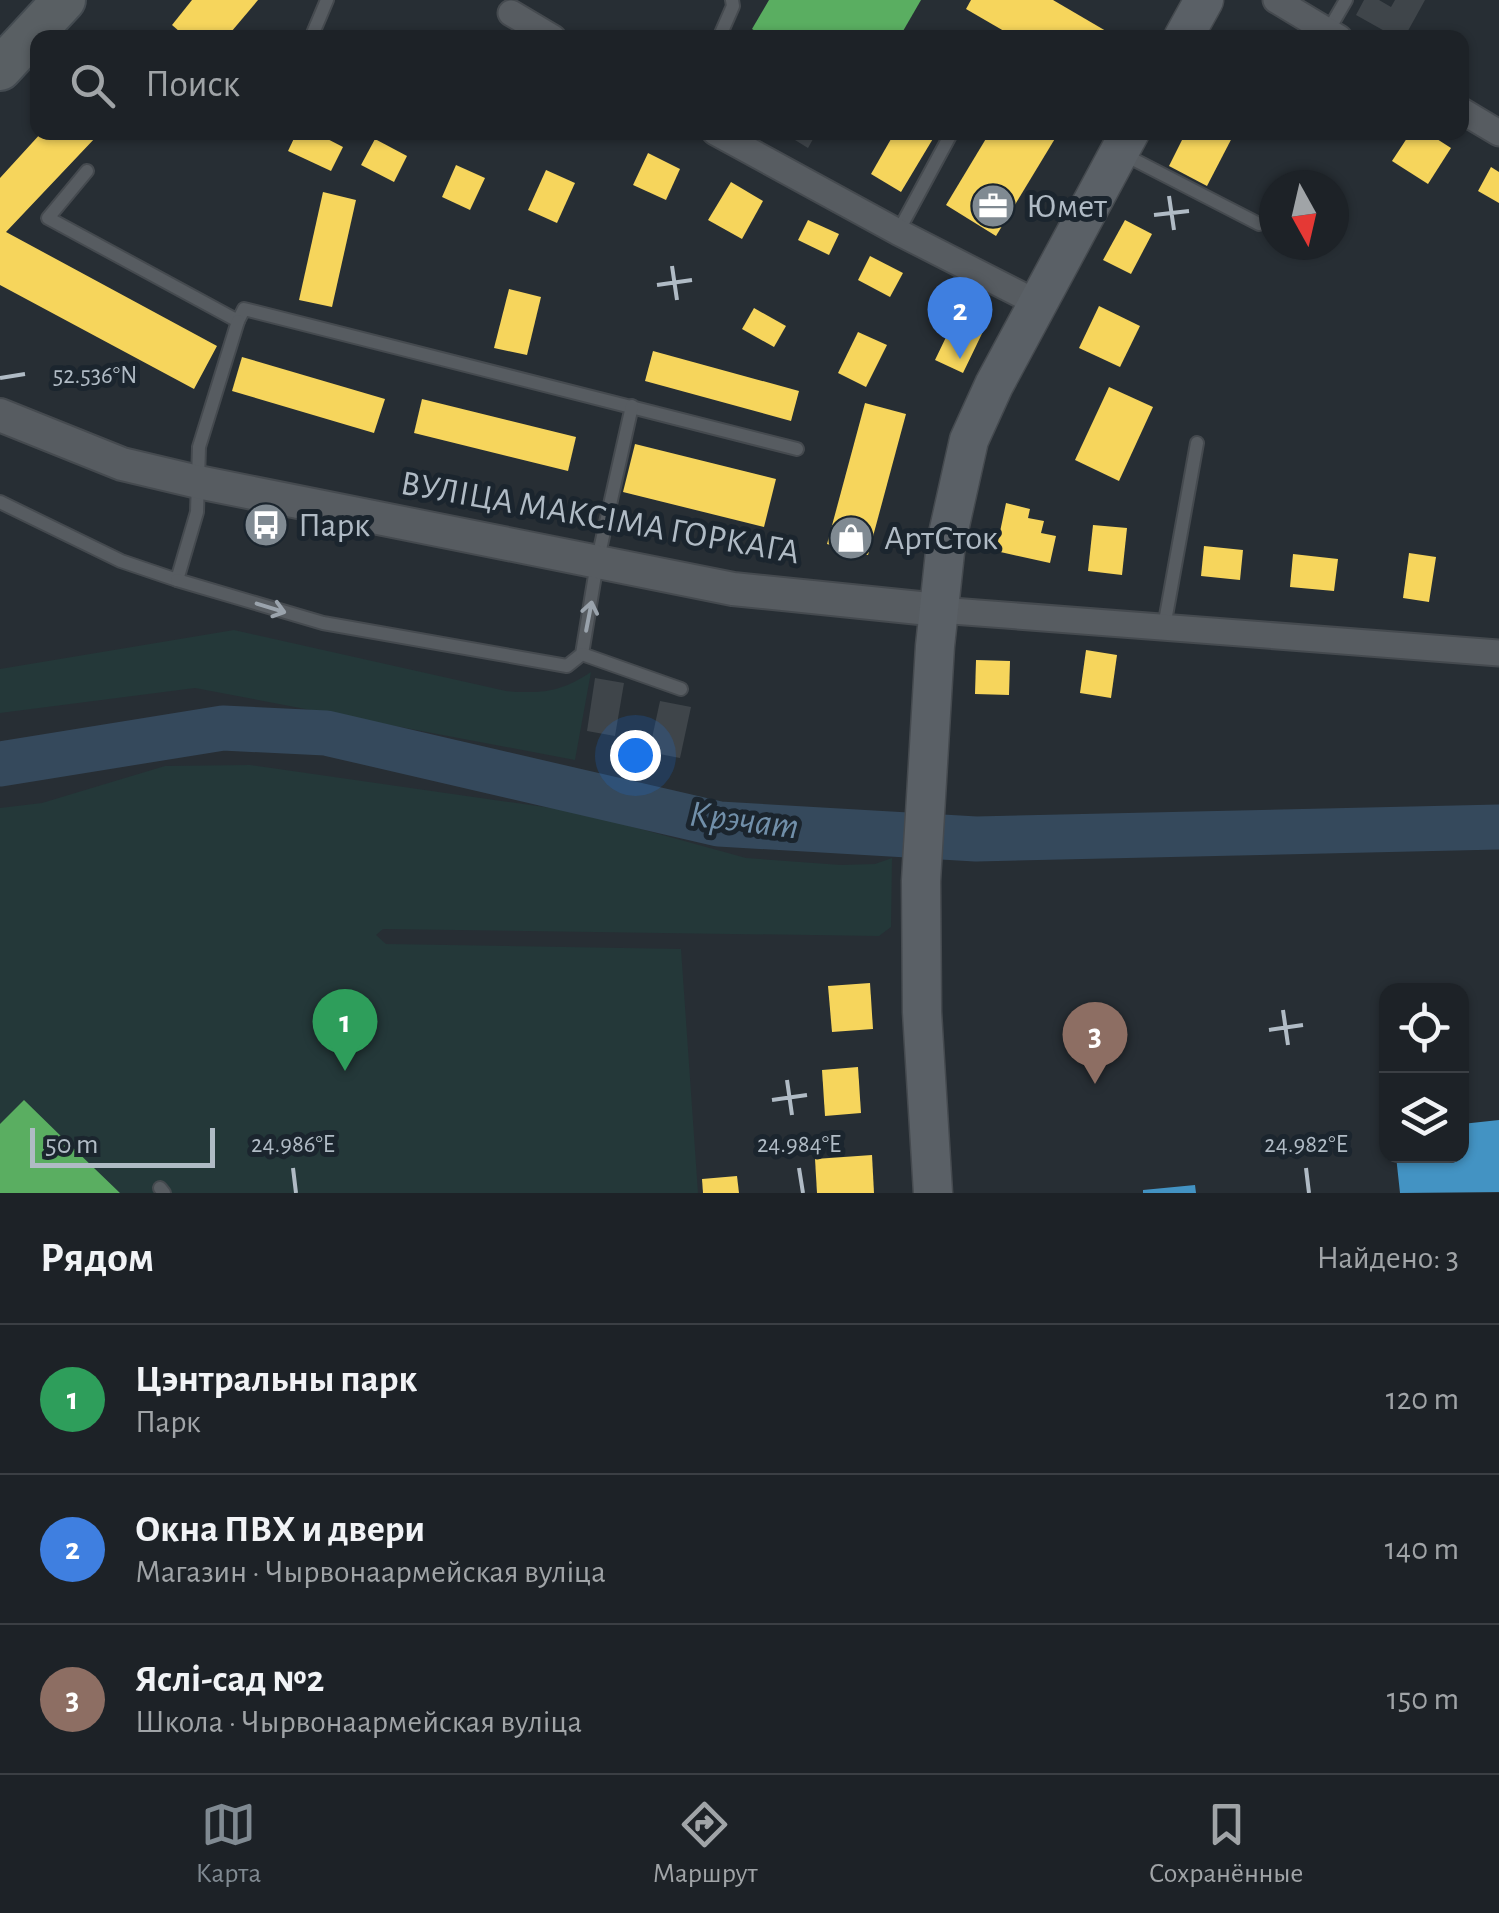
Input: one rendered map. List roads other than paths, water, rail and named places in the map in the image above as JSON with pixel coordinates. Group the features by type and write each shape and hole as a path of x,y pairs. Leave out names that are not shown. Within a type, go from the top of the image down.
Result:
{"main road":[{"path":"36,30 64,0"},
{"path":"68,30 95,0"},
{"path":"1187,30 1204,0"},
{"path":"0,69 30,37"},
{"path":"0,105 30,73"},
{"path":"933,1193 922,1012 921,881 946,543 969,440 1036,302 1124,142"}],"street":[{"path":"1276,0 1327,30"},
{"path":"511,13 540,30"},
{"path":"1469,114 1499,133"},
{"path":"730,140 1036,302"},
{"name":"ВУЛІЦА МАКСІМА ГОРКАГА","path":"0,415 122,464 733,589 939,610 1499,653"}],"lane":[{"path":"314,30 327,0"},
{"path":"722,30 732,0"},
{"path":"1335,30 1346,0"},
{"path":"898,232 948,140"},
{"path":"1124,142 1258,224"},
{"path":"87,171 48,218 238,322"},
{"path":"177,580 197,512 199,447 244,308 797,449"},
{"path":"0,502 121,561 323,623 567,666 582,654 596,562 632,406"},
{"path":"1164,627 1197,443"},
{"path":"582,654 681,689"}],"waterway":[{"name":"Крэчат","path":"0,764 223,728 326,733 719,824 976,839 1499,827"}],"place":[{"name":"Юмет","path":"993,206"},
{"name":"Окна ПВХ и двери","path":"960,359"},
{"name":"Парк","path":"266,525"},
{"name":"АртСток","path":"851,538"},
{"name":"Цэнтральны парк","path":"345,1071"},
{"name":"Яслі-сад №2","path":"1095,1084"}]}
